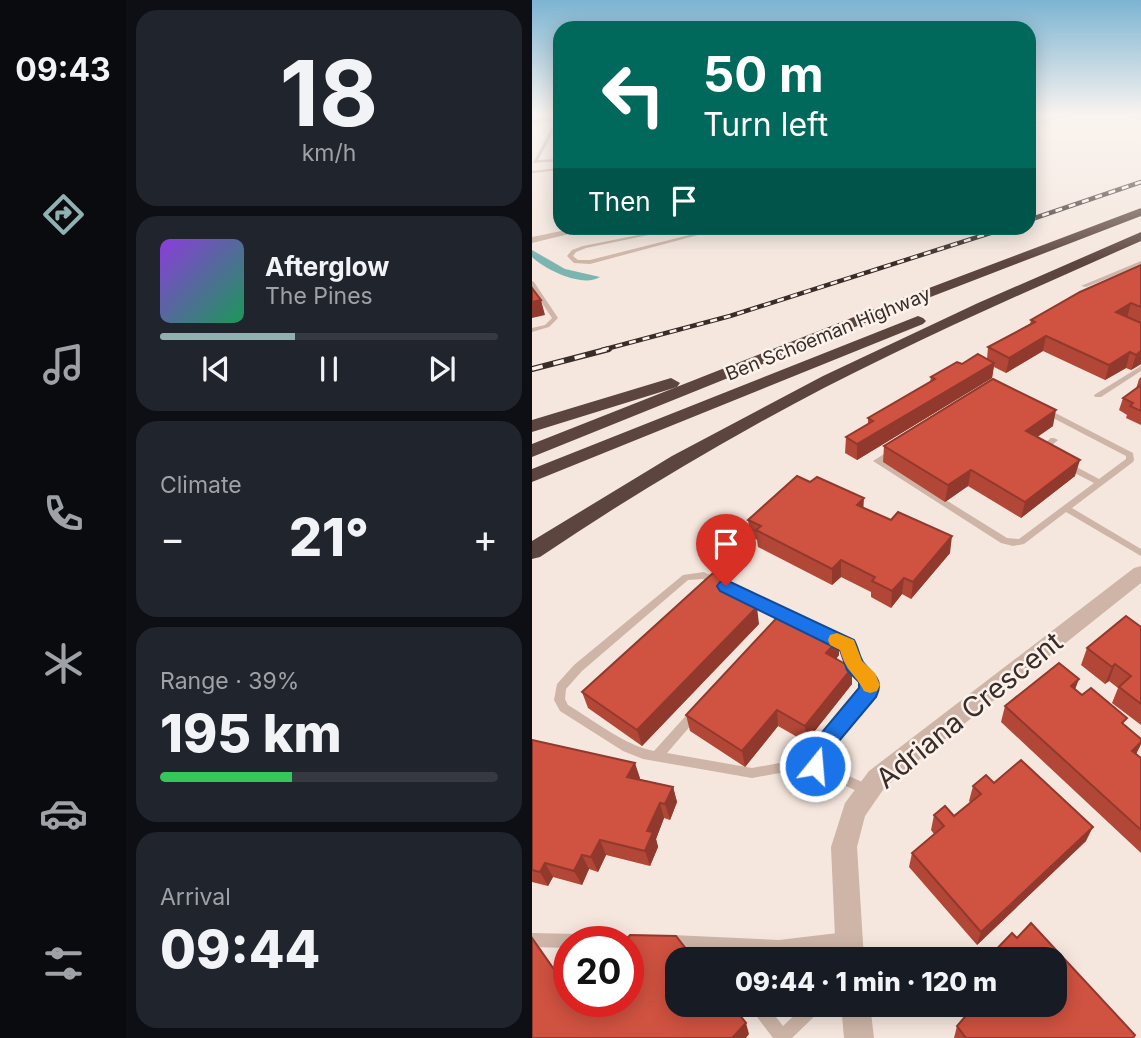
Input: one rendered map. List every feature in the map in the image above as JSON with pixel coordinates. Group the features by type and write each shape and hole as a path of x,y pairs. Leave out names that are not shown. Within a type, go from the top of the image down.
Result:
{"highway":[{"name":"Ben Schoeman Highway","path":"532,451 731,374 897,305 1141,212"},
{"name":"Ben Schoeman Highway","path":"532,476 1141,235"},
{"path":"532,551 666,465 790,398 897,345 1141,235"},
{"path":"532,426 664,386 897,305"},
{"path":"532,442 731,374"},
{"path":"532,559 572,524"}],"street":[{"path":"532,239 553,233"},
{"path":"532,239 553,235"},
{"name":"Adriana Crescent","path":"849,947 844,847 854,811 877,779 1141,573"},
{"path":"857,1017 859,1038"}],"lane":[{"path":"532,172 553,167"},
{"path":"644,235 585,247 574,251 570,256 576,261 590,262 694,235"},
{"path":"1084,286 1141,262"},
{"path":"532,283 555,318 547,326 532,330"},
{"path":"1098,395 1141,368"},
{"path":"996,388 1130,455 1130,460 1067,509 1021,542 1013,544 877,461 996,388"},
{"path":"1054,440 1044,448 1054,458"},
{"path":"1063,463 1100,483"},
{"path":"1067,509 1141,553"},
{"path":"775,624 789,617 704,576 686,577 578,668 561,687 559,700 564,708 627,747 657,756 752,773 815,766 869,791"},
{"path":"805,766 869,691 871,684 853,665 848,646 816,630"},
{"path":"657,756 702,706"},
{"path":"532,940 553,940"},
{"path":"644,942 779,947"},
{"path":"705,943 708,947"},
{"path":"766,1017 782,1037 803,1017"}],"building":[{"path":"1141,265 1141,307 1131,303 1116,312 1141,323 1141,351 1136,355 1130,352 1109,365 1046,336 1009,358 988,347 1035,322 1031,320 1080,292"},
{"path":"532,288 541,300 532,302"},
{"path":"978,354 994,363 857,444 846,437 873,421 868,418 935,379 931,377"},
{"path":"993,379 1056,410 1026,431 1080,460 1025,502 971,470 948,485 884,446"},
{"path":"1141,385 1141,411 1130,406 1133,403 1123,398"},
{"path":"797,476 810,482 817,477 864,498 857,505 891,520 898,512 952,536 913,582 904,578 892,591 872,581 875,577 841,560 832,569 756,530 761,526 748,520"},
{"path":"713,573 753,595 757,607 637,730 582,692"},
{"path":"785,609 839,639 826,653 852,668 805,726 777,710 742,751 686,715"},
{"path":"1126,616 1141,627 1141,704 1119,687 1131,676 1115,664 1112,667 1087,648"},
{"path":"1059,663 1079,679 1071,686 1082,695 1091,688 1127,718 1122,723 1141,739 1132,751 1141,758 1141,830 1005,706"},
{"path":"532,740 635,763 627,777 673,787 665,804 660,803 647,831 653,832 645,851 600,840 591,857 582,855 574,871 545,863 540,872 532,870"},
{"path":"1021,760 1093,827 981,932 912,853 944,826 934,815 945,806 954,816 981,794 973,786 986,775 994,783"},
{"path":"1031,923 1053,947 999,947 1012,933 1017,938"},
{"path":"644,935 676,936 685,947 665,947 665,1017 741,1017 746,1023 732,1038 532,1038 532,938 553,968 553,1017 644,1017"},
{"path":"1067,962 1135,1035 1133,1038 966,1038 957,1026 965,1017 1067,1017"}],"waterway":[{"path":"533,253 561,271 595,277"}],"railway":[{"path":"1036,218 1141,182"},
{"path":"602,350 730,316 984,235"},
{"path":"532,369 609,349"}],"slow traffic":[{"path":"837,640 848,646 853,665 869,678 870,685"}],"route":[{"path":"726,586 848,646 853,665 869,678 869,691 805,766 815,766"}]}
